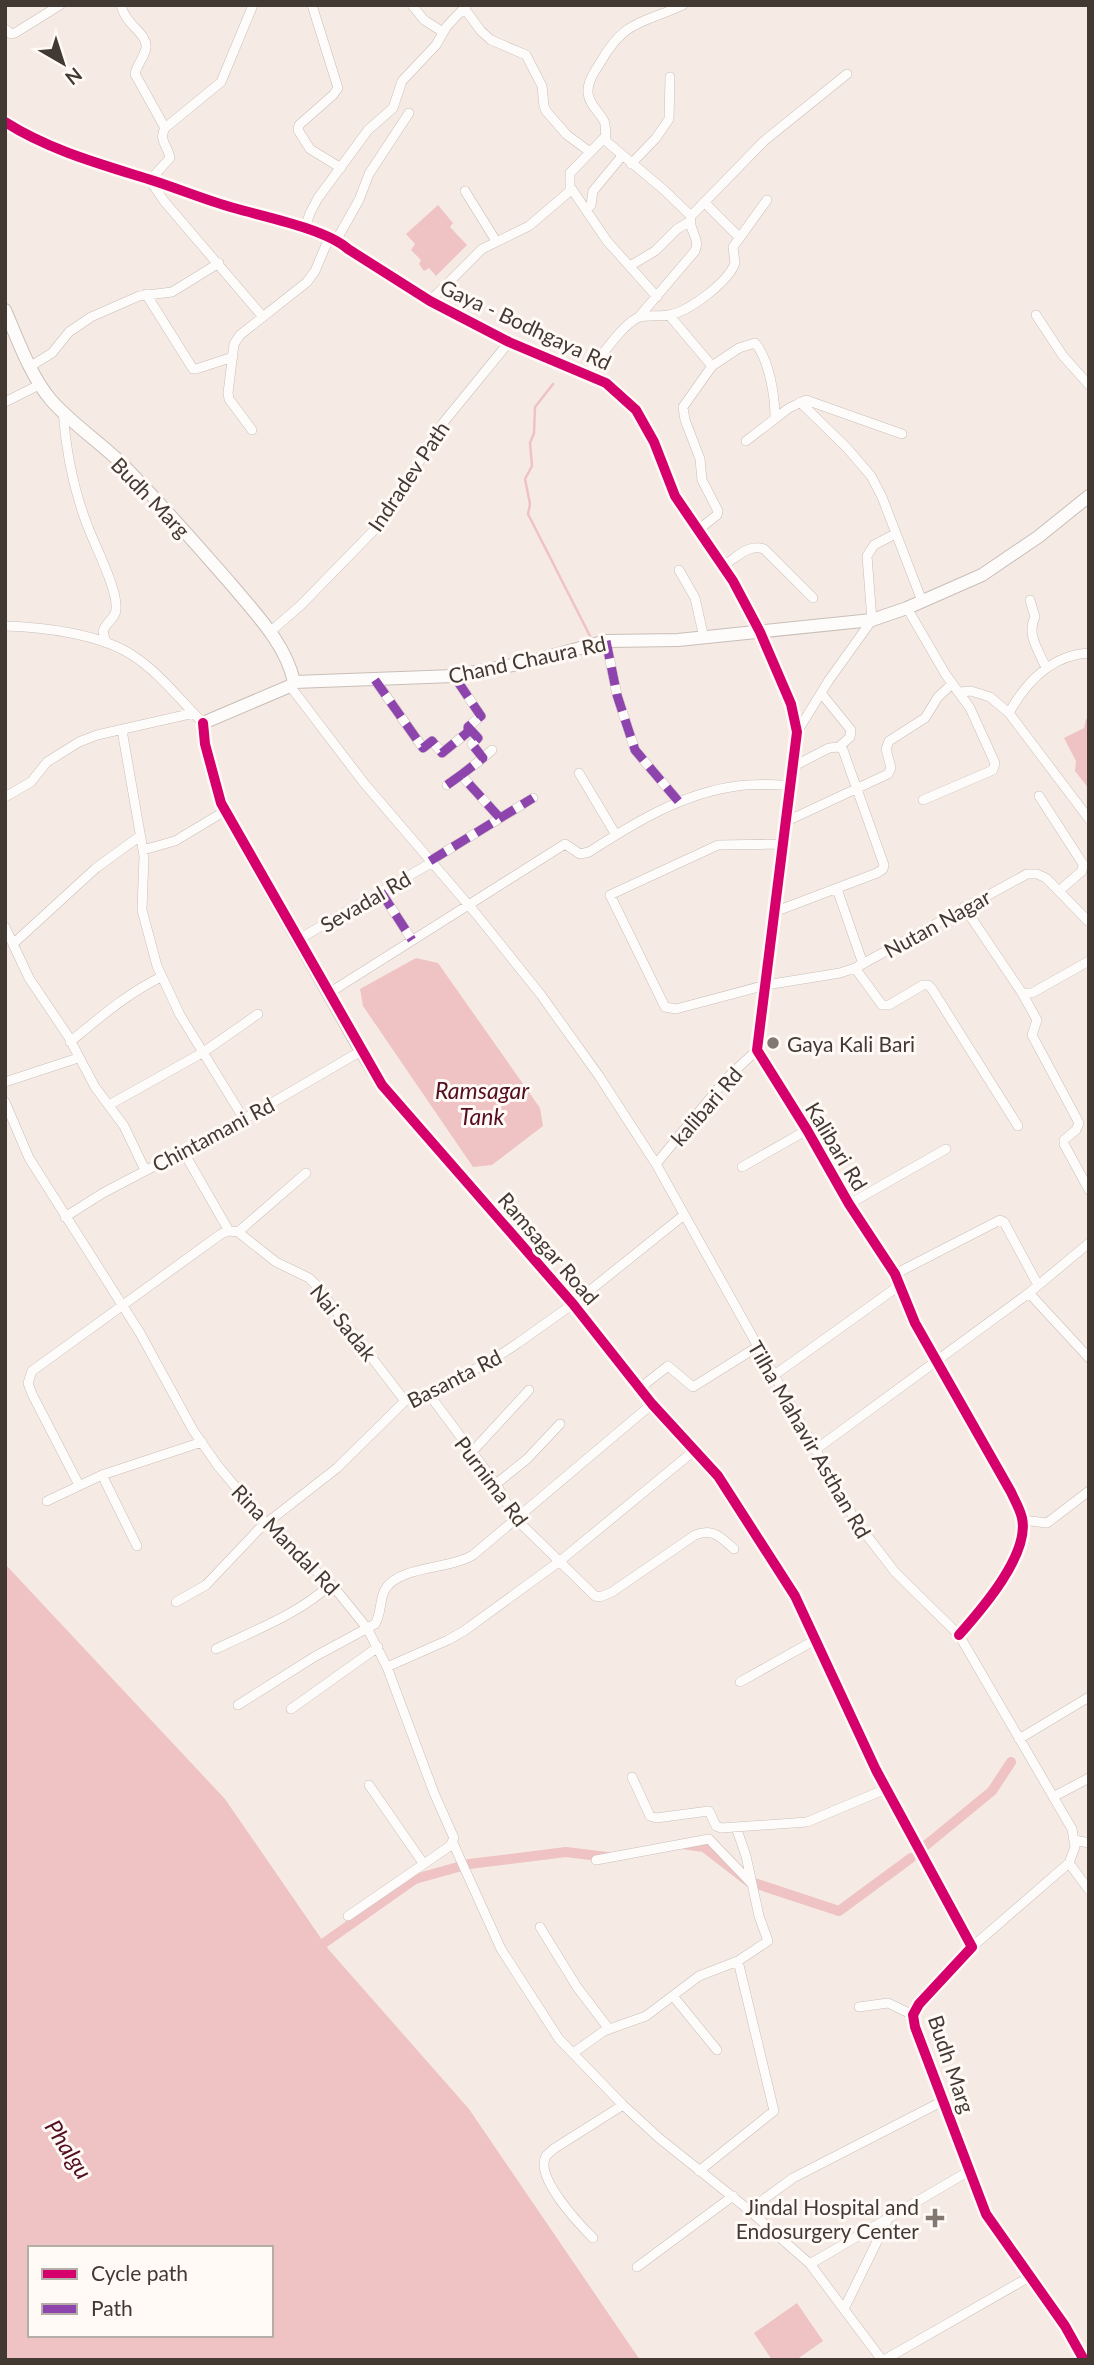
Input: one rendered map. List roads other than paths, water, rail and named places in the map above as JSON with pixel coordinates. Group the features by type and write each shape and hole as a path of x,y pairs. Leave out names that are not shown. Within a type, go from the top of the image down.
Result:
{"street":[{"path":"5,29 11,34 15,33 60,5"},
{"path":"121,5 128,22 146,41 144,54 135,74 165,128"},
{"path":"253,5 221,82 165,128 162,139 170,158 150,180 164,201 263,317"},
{"path":"312,5 338,88 299,125 298,130 310,149 341,169"},
{"path":"412,5 424,20 443,32"},
{"path":"587,374 622,331 657,297 695,251 698,240 690,219 660,186 607,142 605,123 592,104 588,92 591,78 612,44 636,23 683,5"},
{"path":"305,228 314,204 368,130 393,108 402,82 436,45 443,32 465,7 481,31 491,40 526,55 542,86 546,111 567,135 590,152"},
{"path":"630,266 655,251 690,219 764,141 847,74"},
{"path":"631,164 651,145 669,119 670,77"},
{"path":"252,430 229,399 228,385 236,340 311,277 359,200 369,174 409,113"},
{"name":"Gaya - Bodhgaya Rd","path":"5,122 92,163 333,239 430,301 509,342 613,387 636,410 654,442 675,496 723,566 760,632"},
{"path":"605,136 570,173 572,188 607,241 657,297"},
{"path":"586,210 591,205 593,191 622,156"},
{"path":"430,301 482,249 529,226 572,188"},
{"path":"465,191 496,241"},
{"path":"638,318 669,315 691,305 723,282 735,263 732,251 739,237 767,200"},
{"path":"704,202 739,237"},
{"path":"31,366 52,353 77,325 128,299 146,294 172,292 219,263"},
{"path":"146,294 193,369 233,357"},
{"name":"Budh Marg","path":"5,310 41,384 62,411 165,508 270,632 286,659 292,684"},
{"path":"669,315 712,366"},
{"path":"1036,315 1063,356 1089,385"},
{"name":"Indradev Path","path":"270,632 301,605 383,521 443,423 509,342"},
{"path":"698,530 717,514 718,510 702,480 700,459 685,420 683,407 712,366 739,348 755,343 771,382 775,417"},
{"path":"5,402 41,384"},
{"path":"746,441 775,417 800,402 813,400 902,434"},
{"path":"800,402 871,476 882,497 922,601"},
{"path":"62,411 66,453 73,483 88,529 100,552 116,604 114,617 103,631 106,643"},
{"path":"760,632 872,620 907,608 982,575 1038,537 1089,496"},
{"path":"797,732 872,620 867,556 874,545 895,534"},
{"path":"723,566 751,547 757,546 764,549 813,598"},
{"path":"679,570 695,598 704,638"},
{"path":"1030,600 1035,617 1031,632 1046,668"},
{"path":"907,608 952,684 970,708 996,767 993,771 923,800"},
{"path":"6,623 106,643 130,654 198,718"},
{"name":"Chand Chaura Rd","path":"292,684 454,676 528,662 606,641 704,638 760,632"},
{"name":"Kalibari Rd","path":"760,632 791,704 797,732 757,1050 849,1204 895,1274 915,1323 1011,1492 1023,1520"},
{"path":"606,641 617,695 635,750 679,802"},
{"path":"1009,713 1026,687 1046,668 1074,654 1089,653"},
{"path":"375,680 423,748 432,741 442,753 468,732 468,727 481,716 454,676"},
{"path":"5,797 31,782 47,762 79,742 122,730 198,718 292,684"},
{"name":"Tilha Mahavir Asthan Rd","path":"292,684 364,783 468,904 550,1007 599,1076 656,1164 855,1520 874,1548 912,1590 959,1635 1054,1797 1072,1829 1075,1840"},
{"path":"787,821 888,774 891,768 886,749 889,741 925,718 938,697 952,684"},
{"path":"960,692 971,691 990,697 1009,713 1089,819"},
{"path":"793,766 829,748 839,747 850,737 851,730 821,693"},
{"name":"Ramsagar Road","path":"198,718 215,787 225,811 382,1085 573,1304 652,1404 718,1476 782,1574 886,1789"},
{"path":"468,727 478,738 472,744 483,758"},
{"path":"122,730 143,850 142,910 161,977 202,1053 244,1119"},
{"path":"774,912 883,869 883,861 846,755 839,747"},
{"path":"447,785 492,750"},
{"path":"579,773 616,835"},
{"path":"461,775 500,818"},
{"path":"329,993 565,844 585,853 645,818 679,802 738,786 791,785"},
{"path":"1039,796 1083,864 1083,872 1059,891"},
{"name":"Sevadal Rd","path":"299,939 431,862 533,797"},
{"path":"143,850 175,841 225,811"},
{"path":"13,944 96,868 140,836"},
{"name":"Nutan Nagar","path":"783,844 718,845 610,895 665,1007 676,1009 766,985 840,973 859,966 1027,874 1046,878 1089,922"},
{"path":"837,889 859,966 882,1005 889,1005 923,985 928,985 1018,1126"},
{"path":"381,892 412,940"},
{"path":"964,907 1037,1020 1032,1035 1079,1123 1064,1140 1064,1144 1087,1184"},
{"path":"5,927 29,978 95,1087 129,1133 145,1170"},
{"path":"1022,993 1032,993 1089,961"},
{"path":"70,1042 104,1014 161,977"},
{"path":"109,1105 202,1053 258,1014"},
{"name":"kalibari Rd","path":"656,1164 726,1079 757,1050"},
{"name":"Chintamani Rd","path":"65,1217 103,1193 244,1119 361,1051"},
{"path":"5,1082 78,1058"},
{"name":"Rina Mandal Rd","path":"5,1102 20,1142 140,1333 218,1466 266,1523 331,1584 367,1628 387,1667 434,1793 448,1821 453,1843 501,1949 559,2039 623,2105 810,2264 883,2360"},
{"path":"742,1167 807,1130"},
{"path":"849,1204 947,1149"},
{"name":"Nai Sadak","path":"183,1151 234,1231 276,1262 309,1278 405,1401"},
{"path":"79,1485 32,1394 29,1376 121,1305 221,1234 234,1231 306,1173"},
{"name":"Basanta Rd","path":"176,1602 206,1585 266,1523 337,1468 405,1401 428,1393 491,1361 573,1304 684,1215"},
{"path":"895,1274 1000,1220 1004,1222 1038,1285"},
{"path":"815,1450 1029,1293 1089,1243"},
{"path":"773,1376 900,1285"},
{"path":"1029,1293 1089,1358"},
{"path":"640,1388 668,1366 693,1387 757,1347"},
{"path":"471,1453 529,1390"},
{"name":"Purnima Rd","path":"428,1393 496,1484 515,1518 595,1596 600,1597 612,1592 695,1535 706,1531 717,1535 734,1549"},
{"path":"238,1705 377,1622 384,1591 392,1581 418,1570 467,1558 652,1404"},
{"path":"496,1484 527,1459 560,1424"},
{"path":"47,1501 102,1475 202,1442"},
{"path":"387,1667 448,1640 561,1561 695,1450"},
{"path":"102,1475 136,1546"},
{"path":"959,1635 982,1609 1018,1555 1023,1520 1046,1523 1089,1491"},
{"path":"216,1649 302,1607 317,1598 331,1584"},
{"path":"740,1682 815,1640"},
{"path":"291,1709 378,1647"},
{"path":"1019,1739 1089,1697"},
{"path":"632,1777 648,1812 653,1817 709,1811 717,1827 807,1822 886,1789 972,1947 1069,1863 1075,1840 1089,1843"},
{"path":"1054,1797 1089,1778"},
{"path":"369,1784 423,1863"},
{"path":"573,2053 610,2029 646,2016 699,1976 738,1961 768,1941 736,1827"},
{"path":"596,1860 709,1839 753,1885"},
{"path":"348,1916 453,1843"},
{"path":"1069,1863 1089,1890"},
{"path":"540,1927 577,1987 610,2029"},
{"name":"Budh Marg","path":"972,1947 919,2004 913,2015 915,2028 986,2214 1065,2326 1084,2360"},
{"path":"699,2171 774,2111 738,1961"},
{"path":"673,1996 717,2050"},
{"path":"859,2007 888,2004 913,2015"},
{"path":"749,2210 793,2178 943,2101"},
{"path":"593,2238 564,2206 547,2175 544,2163 546,2155 555,2148 623,2105"},
{"path":"810,2264 970,2171"},
{"path":"637,2267 733,2196"},
{"path":"844,2309 890,2217"},
{"path":"883,2360 1031,2276"}],"water":[{"path":"438,205 453,223 450,227 467,245 436,276 429,268 424,271 419,264 421,260 411,250 415,244 406,234"},
{"path":"1089,718 1089,789 1075,771 1076,761 1064,738 1084,728 1086,719"},
{"name":"Ramsagar Tank","path":"416,958 438,963 540,1108 543,1126 492,1165 473,1167 363,1006 360,989"},
{"name":"Phalgu","path":"5,1564 225,1799 329,1950 469,2109 640,2360 5,2360"},
{"path":"797,2303 823,2341 796,2360 772,2360 754,2333"}],"waterway":[{"path":"553,384 535,407 534,433 530,443 532,466 525,479 530,504 528,514 591,638"},
{"path":"925,1846 992,1791 1011,1762"},
{"path":"682,1844 704,1847 748,1881 839,1911 911,1858"},
{"path":"324,1943 415,1879 469,1864 566,1852 607,1857"}],"place":[{"name":"Gaya Kali Bari","path":"773,1043"},
{"name":"Jindal Hospital and Endosurgery Center","path":"935,2218"}]}
